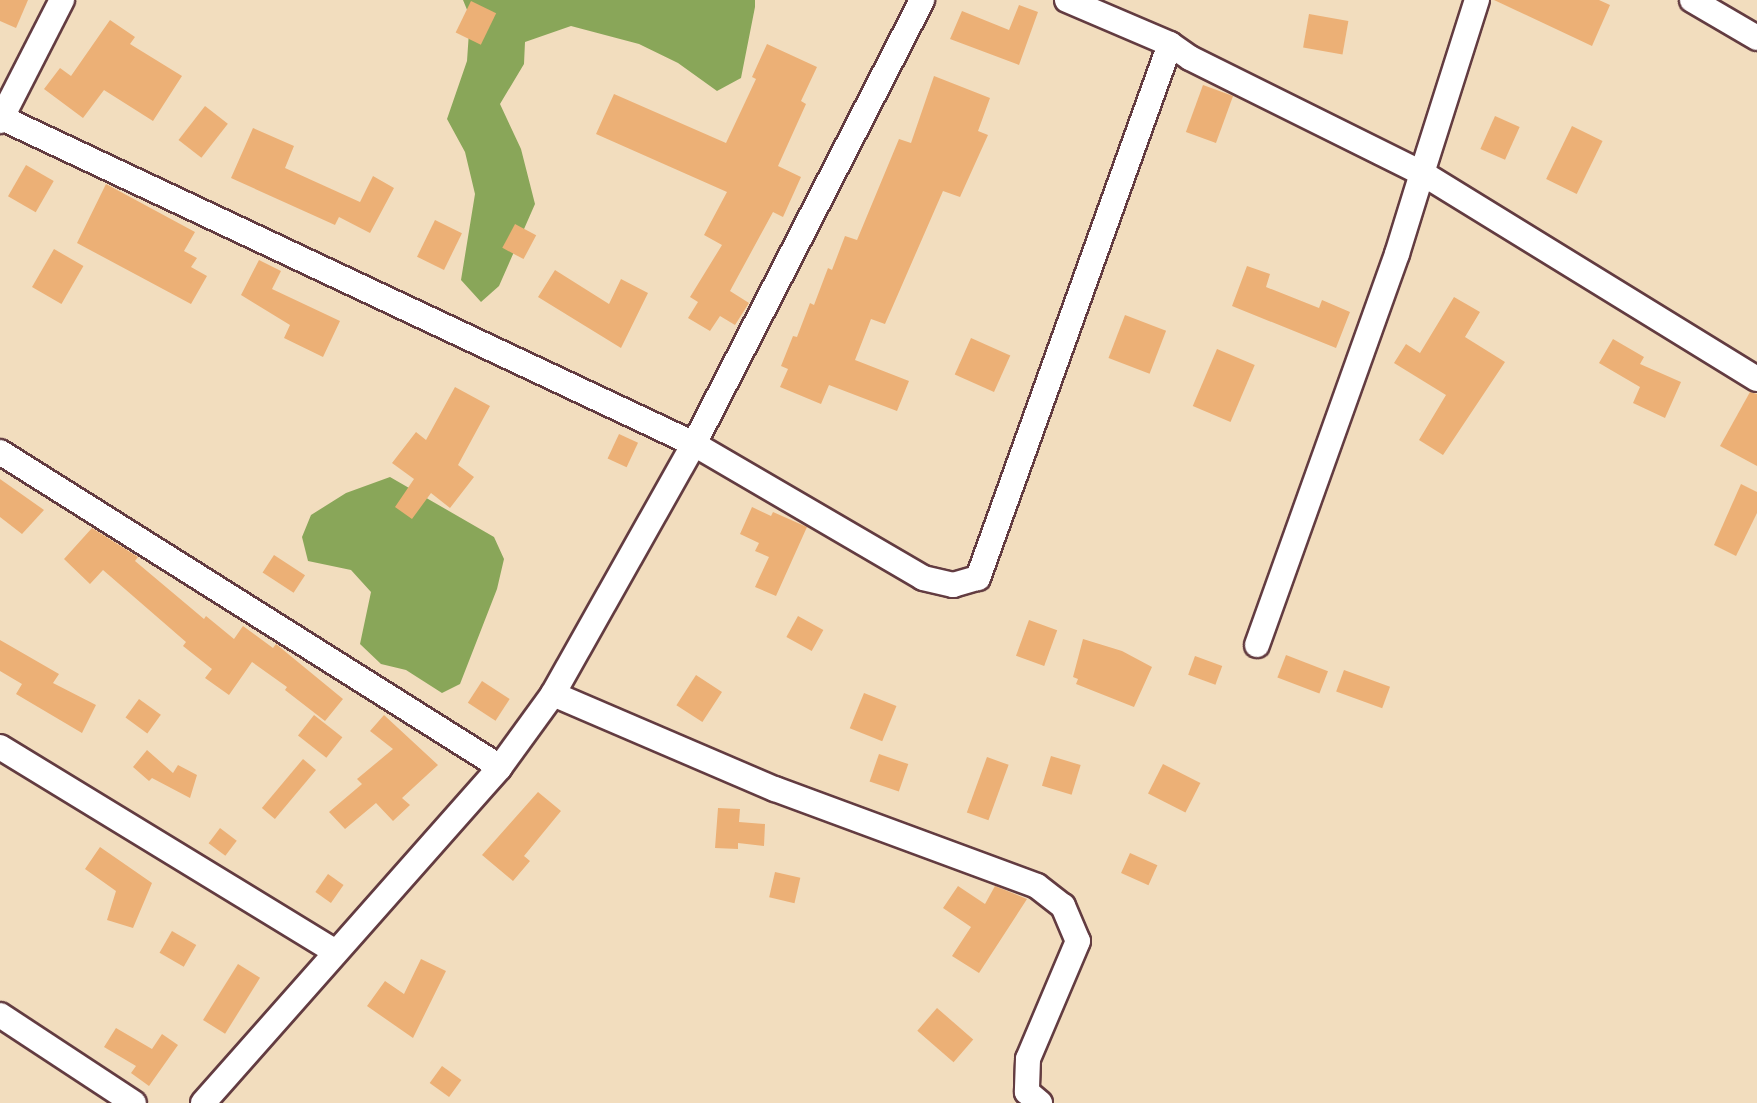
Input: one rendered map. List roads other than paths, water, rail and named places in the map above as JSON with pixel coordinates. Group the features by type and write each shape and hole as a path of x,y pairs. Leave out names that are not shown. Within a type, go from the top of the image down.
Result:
{"street":[{"path":"62,0 1,118 694,444 923,578 953,585 978,578 1170,44"},
{"path":"203,1103 334,951 500,767 553,694 694,444 922,0"},
{"path":"1067,0 1170,44 1190,58 1422,173 1757,379"},
{"path":"1257,645 1397,254 1477,0"},
{"path":"1692,0 1757,38"},
{"path":"0,452 500,767"},
{"path":"553,694 775,789 1037,886 1063,906 1078,941 1028,1059 1027,1092 1040,1103"},
{"path":"0,747 334,951"},
{"path":"0,1015 134,1103"}]}
